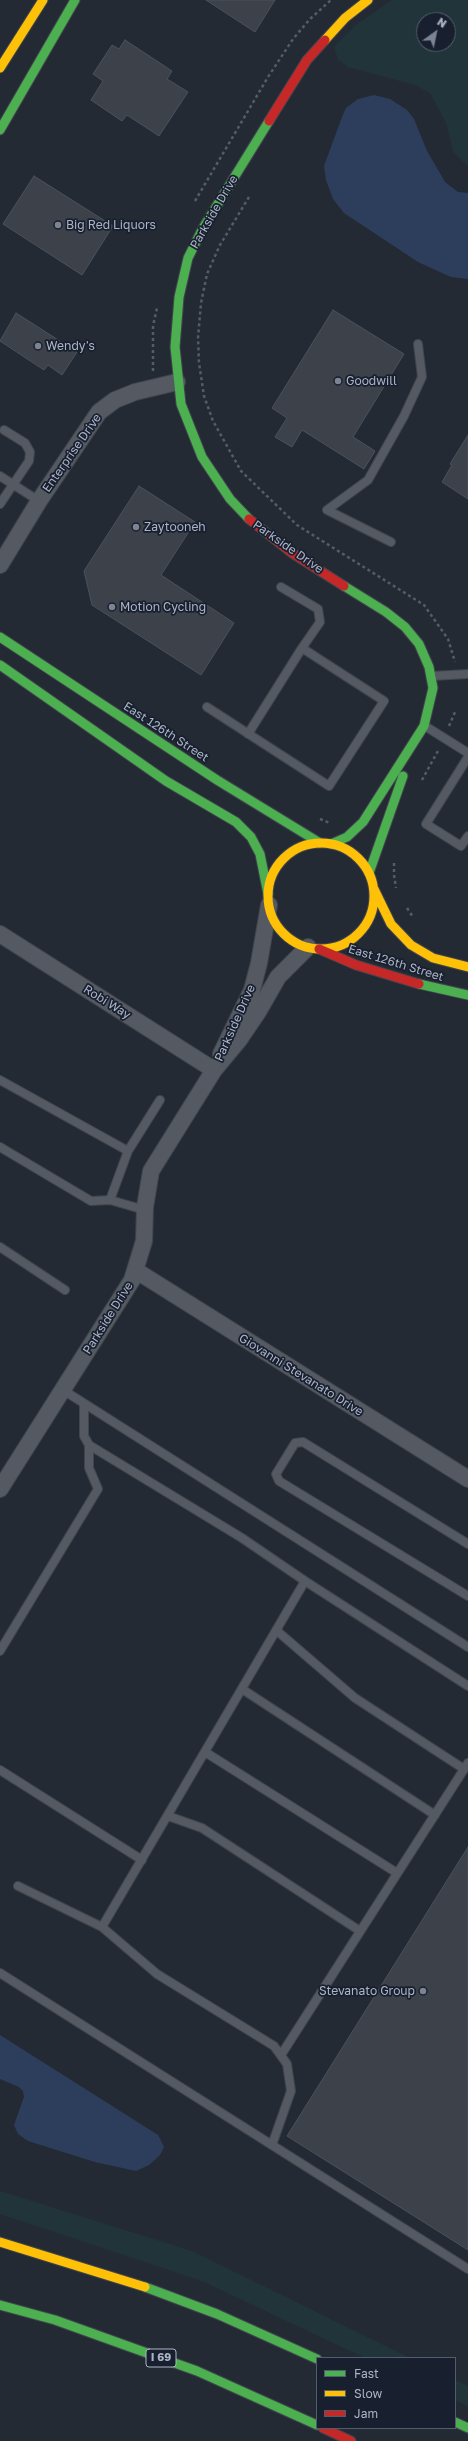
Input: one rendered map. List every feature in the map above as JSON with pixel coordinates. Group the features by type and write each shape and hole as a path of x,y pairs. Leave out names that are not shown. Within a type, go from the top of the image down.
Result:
{"main road":[{"path":"0,68 43,0"},
{"path":"0,130 75,0"},
{"name":"Parkside Drive","path":"331,844 347,837 363,822 424,726 430,706 432,676 419,644 405,627 386,612 292,553 258,528 230,499 202,457 181,404 177,382 175,347 178,311 188,258 204,228 307,60 344,18 368,0"},
{"name":"East 126th Street","path":"0,637 212,776 320,843"},
{"path":"0,665 166,781 236,822 250,837 260,854 269,900 274,920 283,932 294,941 314,948 341,945 360,932 372,912 374,889 369,873 354,854 331,844 320,843 298,848 284,858 274,872 269,900"},
{"name":"Parkside Drive","path":"369,873 416,739"},
{"name":"East 126th Street","path":"374,889 391,924 411,945 433,958 468,967"},
{"name":"East 126th Street","path":"314,948 395,978 468,995"},
{"path":"0,2242 132,2282 217,2314 316,2359"},
{"name":"I 69","path":"0,2305 55,2320 197,2371 316,2425"},
{"path":"456,2422 468,2428"},
{"path":"325,2429 351,2441"}],"street":[{"name":"Enterprise Drive","path":"0,565 39,501 99,412 116,400 135,392 177,382"},
{"name":"Parkside Drive","path":"0,1489 132,1280 144,1241 145,1210 151,1171 214,1070 252,990 259,963 269,900"},
{"name":"Robi Way","path":"0,934 214,1070"},
{"name":"Parkside Drive","path":"214,1070 239,1040 278,977 314,948"},
{"name":"Giovanni Stevanato Drive","path":"135,1270 468,1479"}],"lane":[{"path":"391,542 327,510 368,480 404,416 422,377 418,344"},
{"path":"0,504 29,461 30,452 25,444 4,430"},
{"path":"0,476 39,501"},
{"path":"248,734 320,622 318,609 282,587"},
{"path":"206,707 329,786 384,701 302,648"},
{"path":"432,676 458,676 468,674"},
{"path":"424,726 468,753"},
{"path":"468,757 426,824 461,846 468,836"},
{"path":"0,1080 128,1152"},
{"path":"110,1200 128,1152 160,1100"},
{"path":"0,1147 91,1201 110,1200 145,1210"},
{"path":"0,1247 65,1290"},
{"path":"63,1390 468,1646"},
{"path":"0,1651 98,1489 89,1468 89,1445 84,1436 84,1404"},
{"path":"468,1544 302,1442 295,1443 276,1474 279,1481 468,1596"},
{"path":"89,1445 242,1538 305,1581 468,1686"},
{"path":"102,1927 305,1581"},
{"path":"276,1630 355,1698 466,1766 281,2055"},
{"path":"242,1689 434,1815"},
{"path":"205,1752 397,1873"},
{"path":"0,1770 142,1860"},
{"path":"168,1816 202,1828 360,1931"},
{"path":"18,1886 102,1927 157,1974 274,2046 287,2064 291,2091 272,2145"},
{"path":"0,1973 468,2269"}],"path":[{"path":"249,197 220,245 207,274 201,303 198,338 199,363 204,396 213,421 241,471 297,525 424,605 448,639 458,676"},
{"path":"421,782 455,712"},
{"path":"395,856 394,876 398,891"},
{"path":"404,904 415,919"}],"shaded area":[{"path":"392,0 468,0 468,166 453,152 447,125 430,93 415,85 348,67 338,59 334,47 357,24"},
{"path":"0,2191 192,2251 408,2357 363,2357 202,2281 0,2214"},
{"path":"456,2380 468,2386 468,2406 456,2400"}],"water":[{"path":"374,95 390,99 407,110 414,119 427,151 445,182 458,192 468,193 468,279 451,277 418,262 344,213 333,199 326,180 324,166 342,117 346,108 358,99"},
{"path":"0,2035 158,2135 164,2147 160,2155 149,2165 136,2171 95,2162 28,2141 18,2134 14,2125 24,2097 23,2091 19,2087 0,2079"}],"building":[{"path":"206,0 275,0 255,32"},
{"path":"125,40 172,71 167,79 188,92 159,136 127,115 122,121 91,100 103,81 93,74 112,45 119,49"},
{"name":"Big Red Liquors","path":"34,176 113,226 82,275 3,224"},
{"name":"Goodwill","path":"333,310 404,354 353,437 375,451 364,469 302,430 292,447 275,437 287,418 272,408"},
{"name":"Wendy's","path":"16,313 77,352 62,375 48,365 44,370 0,341"},
{"path":"468,435 468,499 442,482 452,465 450,464"},
{"path":"139,486 195,522 161,575 234,623 201,675 92,605 84,571"},
{"name":"Stevanato Group","path":"468,1847 468,2250 287,2136"}],"traffic: fast":[{"path":"0,130 75,0"},
{"path":"249,519 230,499 202,457 181,404 175,347 179,297 188,258 203,228 269,121"},
{"path":"331,844 347,837 363,822 424,726 433,688 429,667 419,644 405,627 386,612 344,586"},
{"path":"0,637 217,780 320,843"},
{"path":"0,665 166,781 236,822 251,837 260,854 268,894"},
{"path":"369,873 403,776"},
{"path":"419,984 468,995"},
{"path":"145,2287 217,2314 316,2359"},
{"path":"0,2305 55,2320 197,2371 316,2425"},
{"path":"456,2422 468,2428"}],"traffic: slow":[{"path":"0,68 43,0"},
{"path":"325,40 345,18 368,0"},
{"path":"321,843 341,847 358,859 370,876 374,896 370,916 358,933 341,945 321,949 301,945 284,933 272,916 268,896 272,876 284,859 301,847 321,843"},
{"path":"374,889 391,924 411,945 433,958 468,967"},
{"path":"0,2242 145,2287"}],"traffic: jam":[{"path":"269,121 307,60 325,40"},
{"path":"249,519 292,553 344,586"},
{"path":"319,949 356,965 419,984"},
{"path":"325,2429 351,2441"}],"place":[{"name":"Big Red Liquors","path":"58,225"},
{"name":"Wendy's","path":"38,346"},
{"name":"Goodwill","path":"338,381"},
{"name":"Zaytooneh","path":"136,527"},
{"name":"Motion Cycling","path":"112,607"},
{"name":"Stevanato Group","path":"423,1991"}]}
